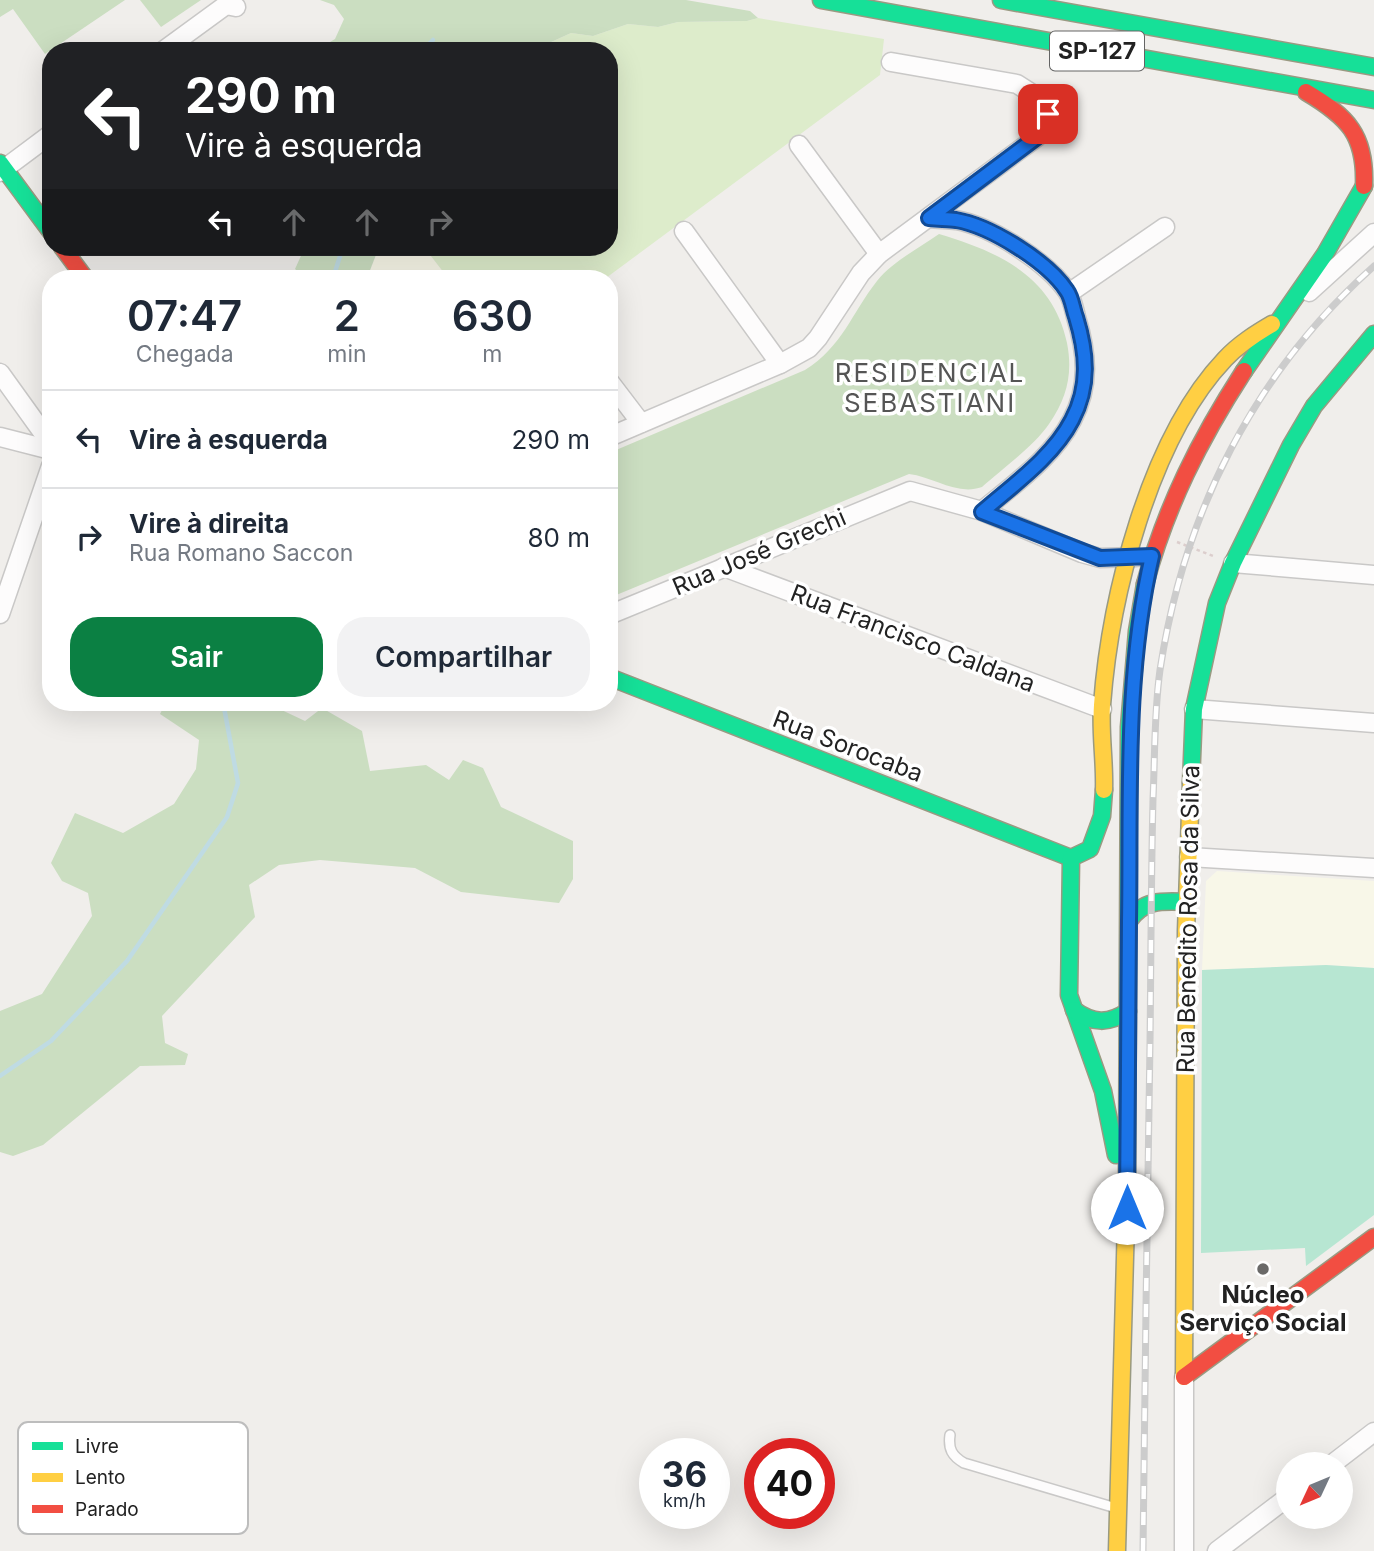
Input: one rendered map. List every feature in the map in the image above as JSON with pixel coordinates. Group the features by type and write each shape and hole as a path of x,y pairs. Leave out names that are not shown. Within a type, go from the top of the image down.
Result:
{"main road":[{"name":"SP-127","path":"821,0 1374,100"},
{"name":"SP-127","path":"1001,0 1374,67"},
{"path":"1296,86 1336,111 1351,126 1362,144 1366,164 1364,186"},
{"path":"1,168 42,220"},
{"path":"1117,1551 1127,1208 1128,862 1135,652 1152,556 1174,493 1203,439 1347,223 1364,186 1374,172"},
{"path":"1103,848 1102,709 1109,648 1128,558 1165,455 1211,376 1242,343 1285,313"},
{"name":"Rua Benedito Rosa da Silva","path":"1184,1377 1187,902 1194,709 1217,603 1233,564 1303,425 1339,374 1374,334"},
{"name":"Rua Sorocaba","path":"618,681 1071,858"},
{"path":"1127,1208 1103,1091 1074,1010 1068,981 1071,858 1103,848 1128,862"},
{"path":"1129,881 1150,901"},
{"path":"1129,921 1138,908 1150,901 1187,902"},
{"path":"1074,1010 1092,1021 1101,1022 1119,1017 1128,1011"},
{"path":"1184,1377 1374,1237"}],"street":[{"path":"175,42 216,10 226,5 236,7"},
{"path":"618,433 780,364 809,348 850,287 879,254 1037,137 1048,114 1042,100 1017,84 891,62"},
{"path":"1,168 42,140"},
{"path":"799,145 879,254"},
{"path":"929,218 958,220 1009,243 1030,256 1069,293 1085,356 1083,394 1063,435 982,512 1100,558 1152,556"},
{"path":"1069,293 1165,227"},
{"path":"684,231 780,364"},
{"path":"1285,313 1374,233"},
{"path":"0,373 42,431"},
{"path":"618,393 640,423"},
{"path":"0,436 42,448"},
{"path":"0,614 4,588 42,489"},
{"name":"Rua José Grechi","path":"618,611 910,491 982,512"},
{"path":"1233,564 1374,575"},
{"name":"Rua Francisco Caldana","path":"724,567 1102,709"},
{"path":"1194,709 1374,723"},
{"path":"1189,857 1374,868"},
{"name":"Rua Benedito Rosa da Silva","path":"1184,1377 1184,1551"},
{"path":"1348,1452 1374,1432"},
{"path":"1217,1551 1276,1506"}],"lane":[{"path":"950,1435 948,1445 951,1453 964,1463 1117,1509"}],"path":[{"path":"1159,535 1233,564"}],"shaded area":[{"path":"376,256 431,256 442,270 370,270"},
{"path":"1217,871 1374,881 1374,968 1326,965 1202,970 1206,881"}],"green space":[{"path":"0,0 125,0 63,42 42,42 42,50 13,9 0,17"},
{"path":"140,0 201,0 161,27"},
{"path":"320,0 686,0 750,11 758,18 747,21 678,22 658,27 628,24 593,36 571,33 551,42 330,42 335,39 344,19 334,5"},
{"path":"758,18 884,39 880,75 617,270 442,270 431,256 618,256 618,42 551,42 571,33 593,36 628,24 658,27 678,22 747,21"},
{"path":"939,234 1002,259 1020,270 1050,300 1067,343 1069,375 1060,405 1043,432 982,487 955,488 909,474 618,594 618,449 805,370 829,351 877,281 898,261"},
{"path":"301,256 376,256 370,270 295,269"},
{"path":"162,711 284,711 305,721 318,711 327,711 362,731 370,771 426,765 449,780 463,760 483,768 501,807 573,841 573,879 559,903 461,892 415,868 320,860 279,865 249,885 255,917 162,1016 165,1043 188,1054 185,1065 140,1066 43,1145 13,1156 0,1152 0,1011 42,994 92,916 88,893 62,881 51,863 75,813 123,833 174,804 196,769 199,740 160,714"},
{"path":"1326,965 1374,968 1374,1215 1306,1266 1305,1248 1201,1253 1202,970"}],"waterway":[{"path":"336,270 340,256"},
{"path":"0,1076 51,1041 127,961 227,817 238,783 225,711"}],"railway":[{"path":"1143,1551 1152,829 1160,670 1171,612 1187,555 1207,501 1231,449 1260,399 1293,352 1331,308 1374,266"}],"traffic: fast":[{"path":"821,0 1374,100"},
{"path":"1001,0 1374,67"},
{"path":"0,163 42,220"},
{"path":"1244,371 1325,254 1364,186"},
{"path":"1191,783 1194,709 1217,603 1233,563 1291,445 1314,406 1374,334"},
{"path":"1127,1184 1129,727 1137,631 1145,584"},
{"path":"618,681 1071,858"},
{"path":"1104,790 1102,816 1090,849 1071,858 1069,995 1103,1091 1116,1155"},
{"path":"1129,921 1147,905 1187,902"},
{"path":"1074,1010 1088,1018 1101,1021 1128,1011"}],"traffic: slow":[{"path":"1104,790 1102,705 1106,663 1124,570 1138,522 1155,475 1198,392 1230,354 1272,324"},
{"path":"1184,1377 1186,931 1191,783"},
{"path":"1117,1551 1127,1184"}],"traffic: jam":[{"path":"1306,92 1333,110 1352,129 1362,153 1364,186"},
{"path":"69,256 79,270"},
{"path":"1145,584 1163,527 1186,474 1244,371"},
{"path":"1184,1377 1374,1237"}],"place":[{"name":"Núcleo Serviço Social","path":"1263,1269"}],"district":[{"name":"RESIDENCIAL SEBASTIANI","path":"930,387"}],"route":[{"path":"1048,114 1037,137 929,218 958,220 983,230 1030,256 1049,272 1069,293 1085,356 1083,394 1063,435 1044,456 982,512 1100,558 1152,556 1139,623 1132,699 1128,838 1127,1208"}]}
